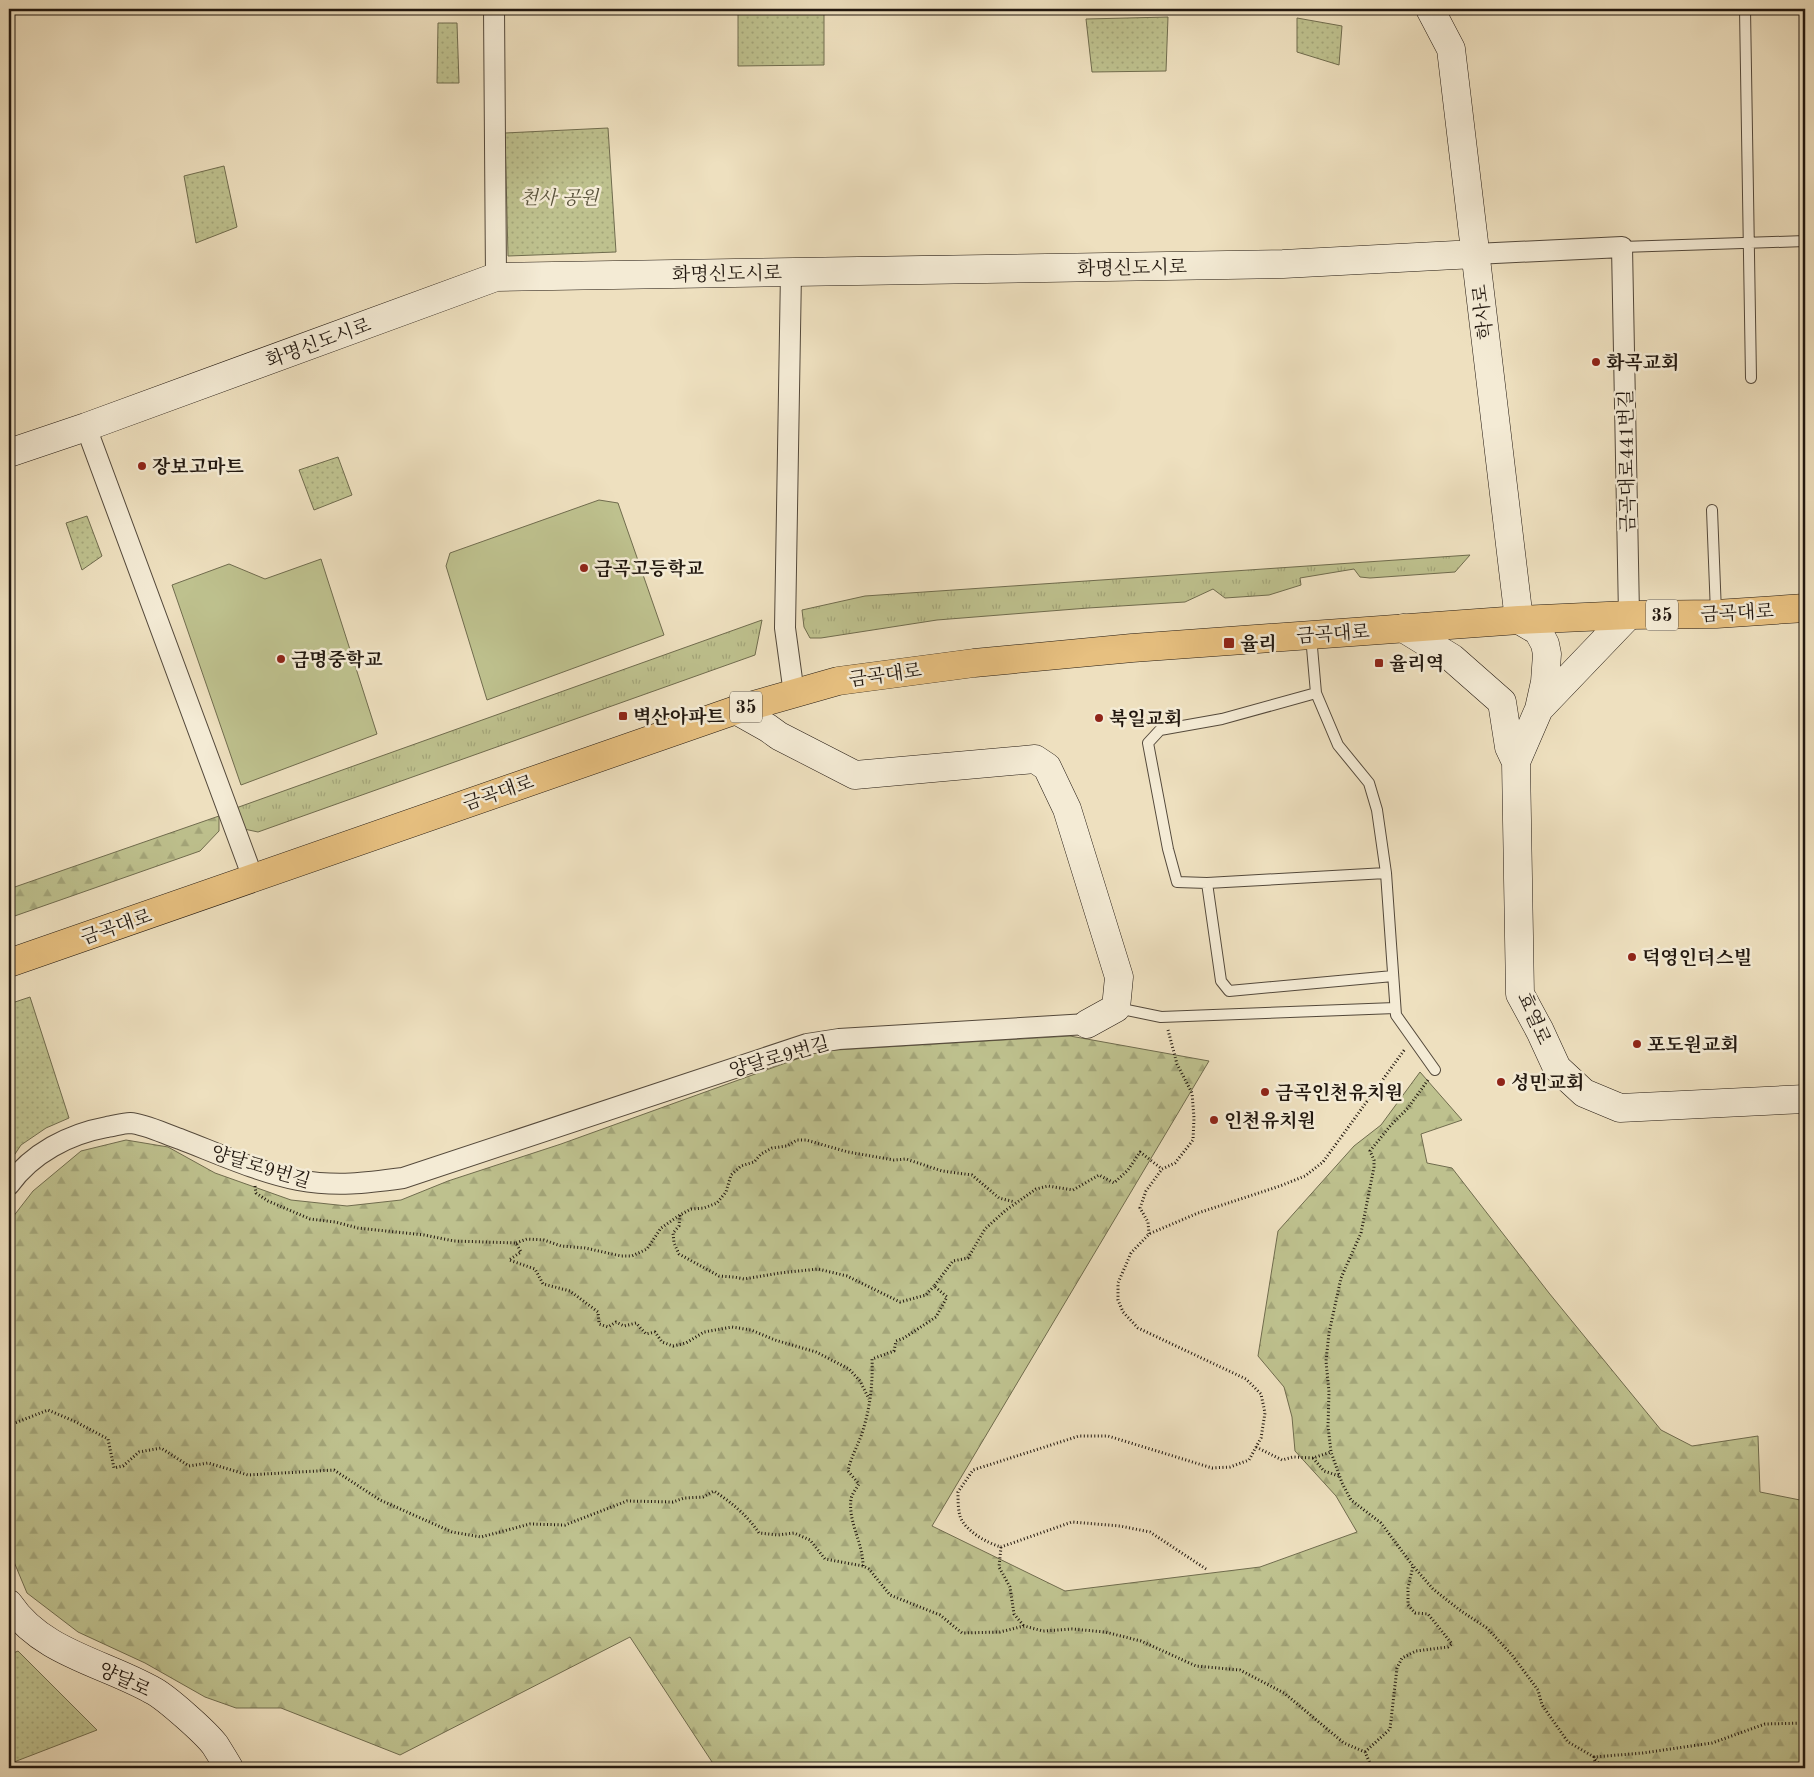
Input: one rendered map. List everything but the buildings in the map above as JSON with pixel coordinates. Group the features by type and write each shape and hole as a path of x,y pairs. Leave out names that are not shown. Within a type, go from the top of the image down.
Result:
{"main road":[{"name":"학사로","path":"1430,9 1451,49 1519,620"},
{"name":"화명신도시로","path":"9,453 86,427 496,277 1283,264 1475,254"},
{"name":"금곡대로","path":"9,963 736,710 838,681 974,663 1132,648 1519,620 1629,615 1716,614 1805,608"},
{"path":"1403,628 1452,658 1502,702 1514,711 1522,713 1540,704 1629,615"},
{"path":"1519,620 1538,631 1545,644 1547,668 1540,704"},
{"path":"779,736 782,697"},
{"path":"1502,702 1509,746 1516,762"},
{"name":"효열로","path":"1540,704 1516,762 1520,994 1557,1068 1584,1093 1620,1108 1805,1099"},
{"path":"736,710 779,736 856,775 1035,759 1048,768 1067,809 1118,977 1116,1008"},
{"name":"양달로9번길","path":"1087,1024 1116,1008"},
{"name":"양달로","path":"9,1604 17,1616 39,1636 69,1653 153,1690 214,1744 229,1768"}],"street":[{"path":"494,9 496,277"},
{"path":"1475,254 1622,247"},
{"name":"금곡대로441번길","path":"1622,247 1629,615"},
{"path":"782,697 785,628 791,272"},
{"path":"86,427 253,878"},
{"name":"양달로9번길","path":"9,1185 19,1170 67,1138 92,1130 129,1123 158,1131 252,1166 297,1180 331,1185 363,1184 404,1178 807,1044 839,1039 1087,1024"}],"lane":[{"path":"1745,9 1751,378"},
{"path":"1622,247 1805,241"},
{"path":"1712,510 1716,614"},
{"path":"1311,635 1316,693 1338,745 1369,783 1377,810 1386,873 1396,1015 1435,1070"},
{"path":"1316,693 1222,719 1160,730 1148,743 1168,849 1177,882 1207,883 1386,873"},
{"path":"1207,883 1221,981 1230,991 1393,976"},
{"path":"1116,1008 1160,1017 1395,1008"}],"path":[{"path":"1149,1234 1148,1222 1140,1208 1146,1191 1162,1169 1175,1163 1193,1140 1192,1092 1177,1064 1168,1028 1160,1017"},
{"path":"1206,1569 1150,1532 1120,1526 1072,1522 1001,1547 989,1543 976,1535 960,1518 958,1492 973,1470 1079,1436 1108,1436 1212,1468 1230,1467 1249,1460 1261,1438 1265,1413 1260,1394 1246,1379 1138,1328 1123,1312 1118,1300 1118,1282 1131,1253 1149,1234 1198,1213 1305,1176 1323,1162 1412,1039"},
{"path":"1435,1070 1408,1108 1391,1124 1370,1151 1374,1160 1374,1167 1360,1233 1342,1278 1328,1333 1326,1360 1328,1426 1332,1452 1339,1476 1351,1500 1381,1523 1433,1589 1486,1628 1512,1655 1538,1690 1542,1705 1568,1742 1594,1757 1602,1768"},
{"path":"252,1166 256,1192 268,1201 310,1219 335,1222 358,1228 454,1240 516,1242 527,1239 544,1240 561,1246 584,1248 621,1256 632,1256 647,1248 661,1228 680,1215 691,1209 704,1208 717,1203 726,1192 731,1175 741,1166 754,1162 761,1154 772,1148 787,1146 797,1140 806,1140 848,1152 894,1160 906,1159 942,1171 972,1175 999,1198 1016,1202"},
{"path":"680,1215 679,1226 673,1233 674,1243 679,1254 719,1276 744,1279 818,1269 847,1276 900,1302 926,1295 953,1261 968,1258 985,1229 1016,1202 1036,1189 1048,1186 1073,1190 1099,1175 1114,1183 1128,1170 1140,1152 1162,1169"},
{"path":"516,1242 521,1252 509,1260 535,1269 543,1284 570,1291 586,1302 598,1312 599,1324 608,1327 616,1322 624,1326 636,1323 646,1334 655,1332 662,1342 673,1346 686,1343 704,1332 732,1327 751,1330 775,1340 816,1352 850,1369 860,1381 870,1400"},
{"path":"863,1566 863,1552 852,1526 851,1498 859,1484 848,1471 863,1431 870,1400 873,1377 872,1359 894,1351 896,1341 904,1338 936,1317 947,1297 934,1286"},
{"path":"9,1422 15,1423 48,1410 76,1422 108,1440 114,1468 123,1466 139,1452 161,1448 189,1466 208,1462 248,1475 334,1470 380,1500 452,1532 481,1537 530,1524 565,1525 628,1500 673,1502 684,1498 703,1497 714,1491 730,1502 755,1526 759,1533 778,1535 794,1533 810,1540 824,1559 863,1566 869,1569 890,1595 940,1615 962,1633 1000,1632 1024,1626 1043,1631 1072,1628 1105,1632 1141,1641 1196,1666 1240,1670 1284,1693 1344,1743 1365,1752 1372,1768"},
{"path":"1256,1447 1282,1460 1293,1457 1313,1458 1332,1452"},
{"path":"1313,1458 1324,1470 1339,1476"},
{"path":"1001,1547 999,1567 1010,1587 1014,1614 1024,1626"},
{"path":"1365,1752 1390,1729 1397,1668 1402,1658 1416,1651 1448,1647 1452,1644 1428,1614 1415,1613 1408,1605 1408,1588 1413,1566"},
{"path":"1594,1757 1643,1753 1712,1743 1765,1724 1805,1723"},
{"path":"1594,1757 1596,1768"}],"green space":[{"path":"824,9 824,65 738,66 738,10"},
{"path":"1168,17 1166,71 1092,72 1086,19"},
{"path":"1297,18 1342,26 1339,65 1297,52"},
{"path":"438,23 457,23 459,83 437,83"},
{"name":"천사 공원","path":"608,128 616,252 508,256 505,133"},
{"path":"224,166 237,227 196,243 184,176"},
{"path":"338,457 352,495 314,510 299,470"},
{"path":"599,500 618,503 664,635 487,700 446,566 450,553"},
{"path":"87,516 102,556 82,570 66,523"},
{"path":"1470,555 1455,572 1370,578 1360,577 1354,569 1300,578 1301,585 1269,595 1225,598 1213,589 1185,602 937,620 821,638 810,638 804,627 802,610 865,596"},
{"path":"321,559 377,734 241,785 172,585 229,564 265,579"},
{"path":"762,620 755,655 258,832 244,829 236,808"},
{"path":"219,816 219,831 200,851 9,918 9,889"},
{"path":"30,997 69,1118 46,1128 21,1145 9,1163 9,1004"},
{"path":"1070,1036 1209,1061 932,1526 1065,1591 1260,1567 1357,1532 1336,1496 1295,1451 1292,1417 1284,1387 1258,1356 1278,1231 1354,1146 1381,1125 1420,1072 1462,1120 1421,1134 1427,1163 1452,1168 1549,1293 1661,1430 1692,1446 1758,1436 1760,1492 1805,1501 1805,1768 716,1768 630,1637 400,1755 281,1708 236,1708 205,1697 145,1663 78,1632 27,1593 9,1550 9,1222 33,1191 81,1151 126,1140 168,1147 215,1173 291,1200 347,1206 401,1200 448,1181 561,1144 819,1051"},
{"path":"18,1651 97,1730 14,1762 9,1747 9,1655"}],"place":[{"name":"화곡교회","path":"1596,362"},
{"name":"장보고마트","path":"142,466"},
{"name":"금곡고등학교","path":"584,568"},
{"name":"율리","path":"1229,643"},
{"name":"금명중학교","path":"281,659"},
{"name":"율리역","path":"1379,663"},
{"name":"벽산아파트","path":"623,716"},
{"name":"북일교회","path":"1099,718"},
{"name":"덕영인더스빌","path":"1632,957"},
{"name":"포도원교회","path":"1637,1044"},
{"name":"성민교회","path":"1501,1082"},
{"name":"금곡인천유치원","path":"1265,1092"},
{"name":"인천유치원","path":"1214,1120"}]}
